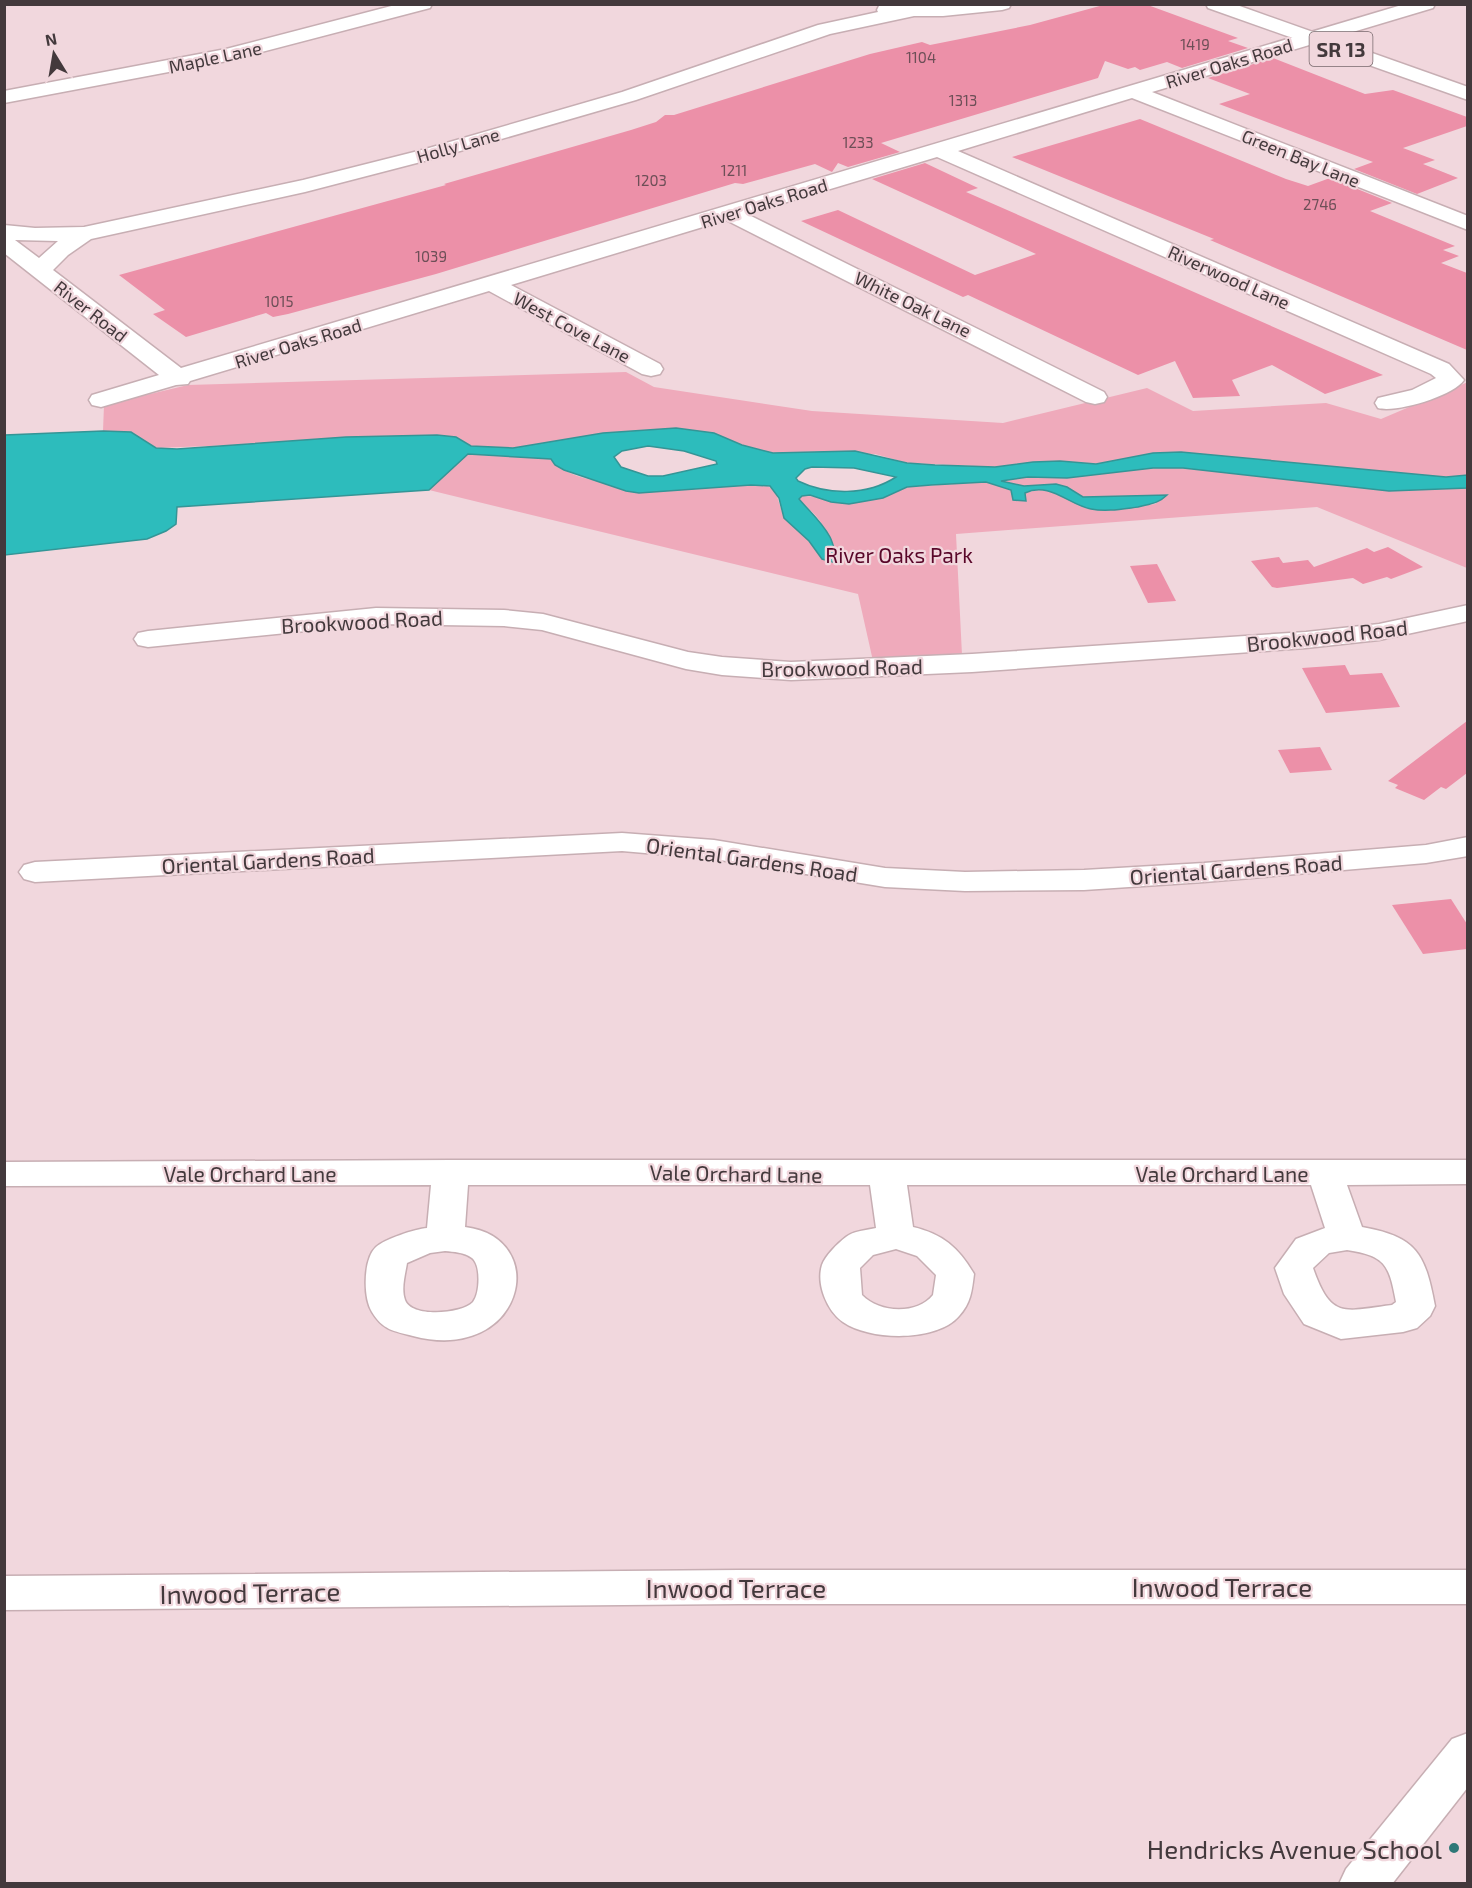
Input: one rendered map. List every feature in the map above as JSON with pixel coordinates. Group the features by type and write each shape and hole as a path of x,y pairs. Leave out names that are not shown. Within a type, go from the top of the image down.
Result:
{"street":[{"name":"Maple Lane","path":"4,98 227,55 423,4"},
{"name":"Holly Lane","path":"4,232 35,235 84,234 305,186 429,154 629,96 825,28 907,12 1002,4"},
{"name":"SR 13","path":"1215,4 1467,81"},
{"name":"SR 13","path":"1252,4 1321,36 1467,94"},
{"name":"River Oaks Road","path":"101,400 179,379 1426,4"},
{"name":"Holly Lane","path":"852,7 907,12"},
{"path":"819,8 825,18 825,28"},
{"name":"Green Bay Lane","path":"1134,92 1467,224"},
{"name":"Riverwood Lane","path":"939,150 1440,369 1452,380 1420,395 1387,403"},
{"name":"White Oak Lane","path":"729,213 1095,397"},
{"name":"Holly Lane","path":"40,272 62,247 84,234"},
{"name":"River Road","path":"4,242 179,379"},
{"name":"West Cove Lane","path":"493,284 651,369"},
{"name":"Brookwood Road","path":"148,639 376,616 504,618 543,622 686,660 722,666 791,671 972,663 1306,639 1379,632 1467,613"},
{"name":"Oriental Gardens Road","path":"35,872 622,842 671,844 741,853 836,871 903,879 1038,882 1382,858 1426,854 1467,846"},
{"path":"445,1238 451,1172"},
{"name":"Vale Orchard Lane","path":"4,1174 1467,1172"},
{"path":"887,1173 896,1236"},
{"path":"1325,1173 1347,1237"},
{"name":"Inwood Terrace","path":"4,1593 739,1587 1467,1587"},
{"path":"1378,1878 1467,1752"}],"green space":[{"path":"626,372 654,387 812,411 1003,423 1147,388 1193,411 1326,403 1381,419 1468,382 1467,475 1446,477 1181,452 1153,453 1096,464 1060,461 995,467 907,463 875,454 773,453 742,445 714,433 676,428 603,433 513,448 471,446 456,437 156,448 131,432 103,431 104,405 188,385"},
{"name":"River Oaks Park","path":"468,454 551,459 566,471 589,479 618,484 684,487 763,484 775,490 784,518 809,541 822,559 839,564 824,527 799,499 802,496 883,498 907,487 986,482 1025,493 1037,490 1051,491 1076,503 1140,506 1155,504 1166,495 1082,497 1067,487 1056,484 1024,487 1000,481 1028,477 1067,478 1153,468 1183,468 1389,491 1467,488 1467,568 1317,507 956,534 962,655 873,661 858,594 429,490"}],"water":[{"path":"676,428 714,433 742,445 773,453 855,451 907,463 995,467 1060,461 1096,464 1153,453 1181,452 1446,477 1467,475 1467,488 1389,491 1183,468 1153,468 1067,478 1028,477 1001,481 1024,486 1056,484 1067,487 1083,497 1167,495 1153,503 1114,510 1083,507 1059,495 1042,490 1025,493 1026,501 1013,500 1011,490 986,482 907,487 883,498 849,504 831,502 810,495 802,496 799,499 830,537 840,564 822,559 809,541 784,518 779,498 770,486 751,485 639,493 626,491 564,470 555,465 551,459 468,454 429,490 177,507 176,524 147,539 5,555 5,435 131,432 156,448 177,449 346,437 437,435 456,437 471,446 513,448 603,433","holes":["648,446 684,451 716,461 717,464 663,476 648,476 621,467 614,457 622,451","812,467 854,468 896,477 873,488 834,491 809,486 798,481 796,478 805,469"]}],"building":[{"path":"1107,4 1145,4 1238,38 1228,41 1248,48 1182,68 1167,62 1140,70 1135,67 1128,69 1105,61 1098,78 881,143 900,152 848,167 838,163 832,172 815,164 743,184 735,183 436,274 288,314 273,317 266,313 186,337 153,314 165,310 119,275 446,185 444,184 631,130 656,122 665,115 674,115 870,54 922,42 930,45 1030,25"},
{"path":"1273,58 1365,94 1393,90 1467,117 1467,126 1403,148 1435,160 1423,164 1458,178 1417,194 1354,169 1373,162 1219,104 1250,94 1208,78"},
{"path":"1140,119 1308,186 1330,178 1392,203 1370,211 1455,246 1443,250 1459,256 1441,263 1467,273 1467,350 1210,240 1214,239 1012,157"},
{"path":"925,163 978,188 966,192 1383,375 1325,394 1272,365 1232,380 1240,396 1193,398 1175,361 1138,375 968,295 963,297 801,221 838,210 975,275 1036,254 872,179"},
{"path":"1388,547 1423,567 1391,579 1387,577 1363,584 1353,578 1277,588 1272,587 1251,561 1279,557 1283,563 1308,560 1314,567 1367,548 1374,552"},
{"path":"1157,564 1176,601 1148,603 1130,566"},
{"path":"1345,665 1350,675 1382,673 1400,707 1326,713 1302,668"},
{"path":"1467,721 1467,773 1446,789 1441,787 1424,800 1395,788 1398,785 1388,781"},
{"path":"1320,747 1332,770 1290,773 1278,750"},
{"path":"1451,899 1467,924 1467,949 1423,954 1392,905"}],"place":[{"name":"Hendricks Avenue School","path":"1454,1848"}]}
